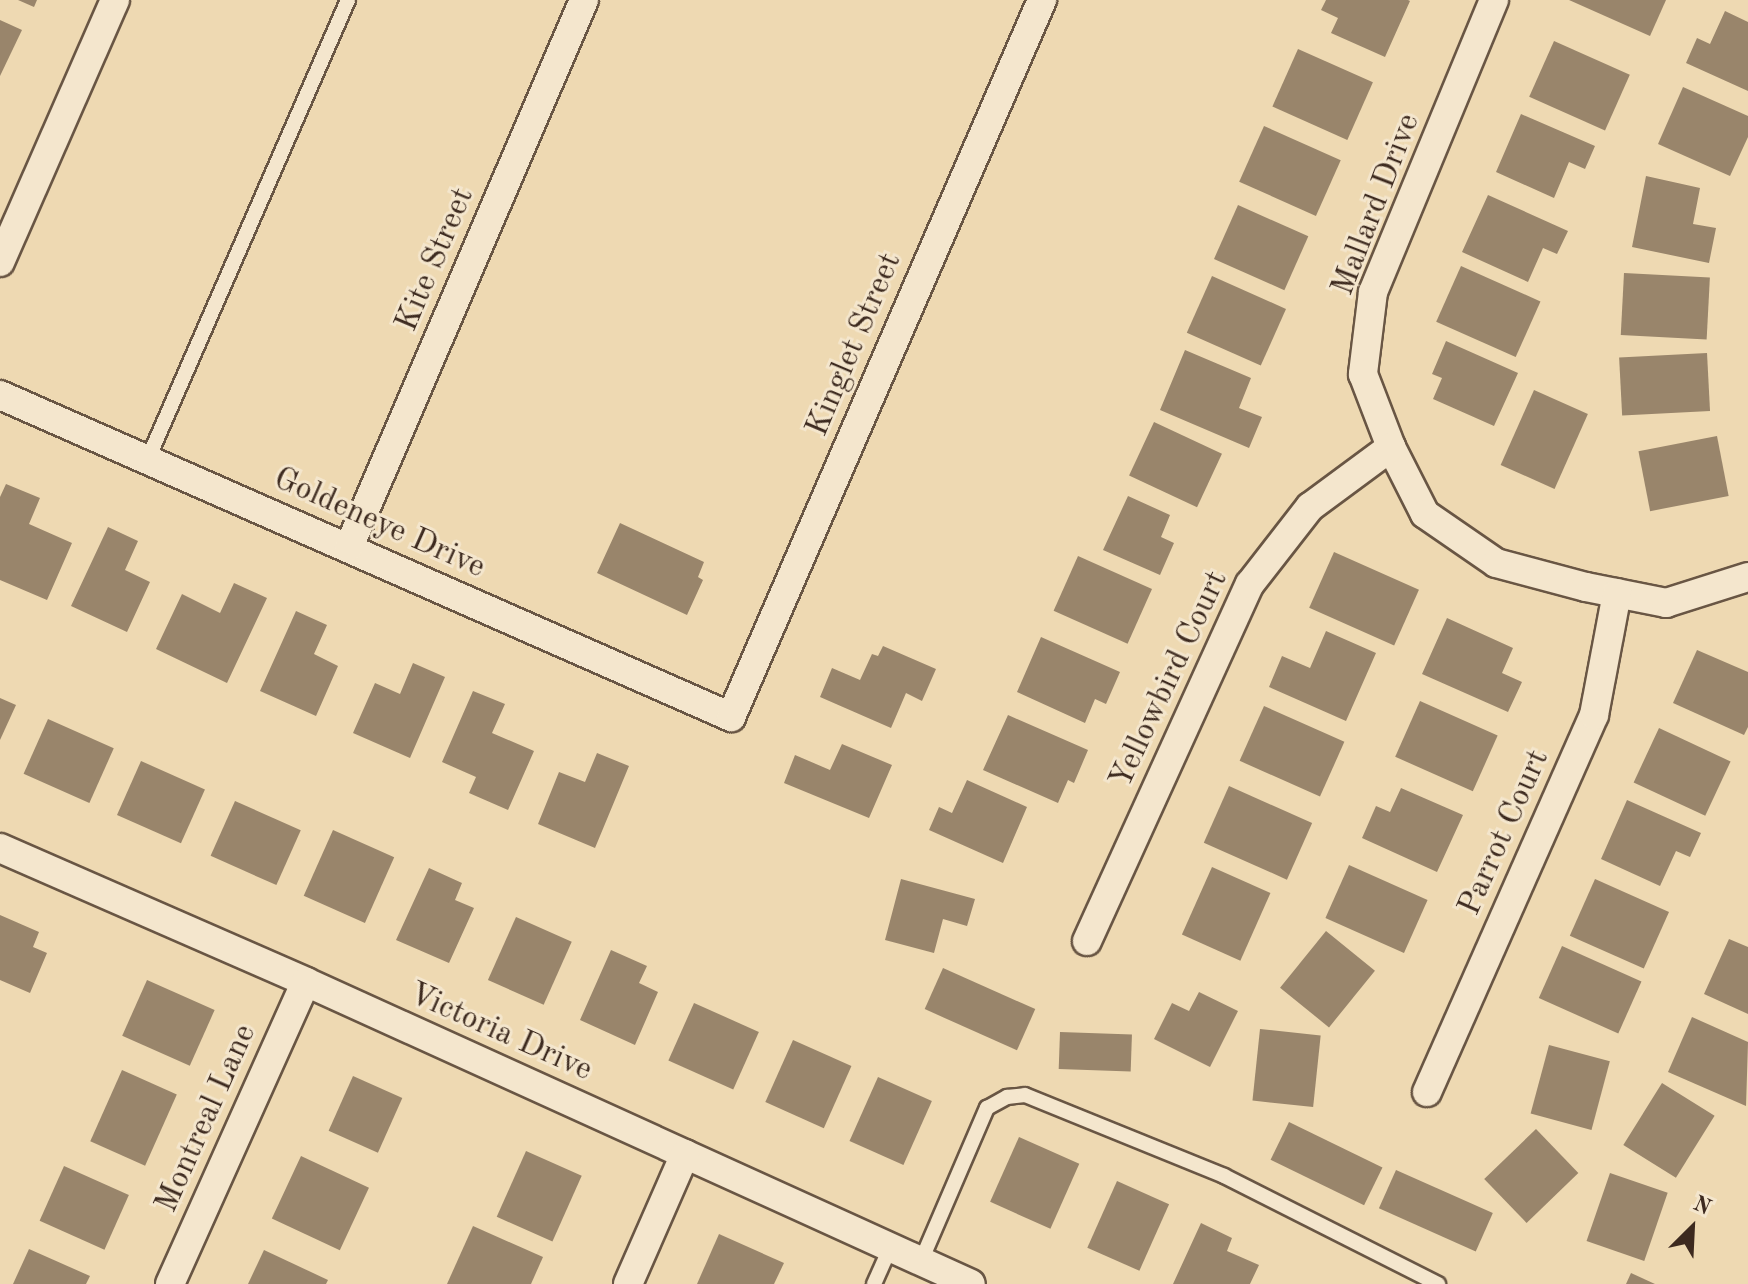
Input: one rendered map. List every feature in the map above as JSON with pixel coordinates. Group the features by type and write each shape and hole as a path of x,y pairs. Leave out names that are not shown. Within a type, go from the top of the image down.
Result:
{"street":[{"path":"0,262 115,0"},
{"name":"Kite Street","path":"349,547 584,0"},
{"name":"Kinglet Street","path":"731,717 1042,0"},
{"name":"Mallard Drive","path":"1494,0 1373,292 1363,374 1391,447 1425,514 1496,563 1666,603 1748,577"},
{"name":"Goldeneye Drive","path":"0,395 731,717"},
{"name":"Yellowbird Court","path":"1087,941 1250,584 1310,507 1391,447"},
{"name":"Parrot Court","path":"1427,1092 1594,715 1617,593"},
{"name":"Victoria Drive","path":"0,848 306,982 971,1284"},
{"name":"Montreal Lane","path":"170,1284 306,982"},
{"path":"628,1284 685,1154"}],"lane":[{"path":"147,461 348,0"},
{"path":"921,1261 987,1108 1007,1097 1025,1095 1224,1176 1438,1284"},
{"path":"874,1284 890,1248"}],"building":[{"path":"18,0 37,0 34,7"},
{"path":"1326,0 1410,1 1385,57 1331,33 1338,18 1321,10"},
{"path":"1569,0 1666,0 1650,36"},
{"path":"1725,11 1748,22 1748,91 1686,63 1697,38 1710,44"},
{"path":"0,20 22,30 0,76"},
{"path":"1554,41 1630,75 1605,130 1529,97"},
{"path":"1298,49 1373,82 1347,140 1272,107"},
{"path":"1683,87 1748,116 1748,137 1730,176 1658,144"},
{"path":"1521,114 1595,146 1585,169 1569,162 1554,198 1496,172"},
{"path":"1264,126 1341,160 1316,216 1239,182"},
{"path":"1646,176 1700,188 1693,224 1716,228 1709,263 1632,247"},
{"path":"1488,195 1568,231 1557,254 1543,248 1528,282 1462,252"},
{"path":"1238,205 1308,236 1284,290 1214,259"},
{"path":"1461,266 1540,301 1516,357 1436,322"},
{"path":"1624,273 1710,278 1707,339 1621,335"},
{"path":"1212,276 1286,309 1261,366 1187,333"},
{"path":"1446,341 1518,373 1494,426 1433,399 1442,378 1432,374"},
{"path":"1185,350 1251,378 1239,408 1262,417 1249,448 1160,410"},
{"path":"1707,353 1710,411 1622,416 1619,358"},
{"path":"1534,390 1588,414 1555,489 1501,465"},
{"path":"1154,422 1222,454 1197,507 1129,475"},
{"path":"1717,436 1729,496 1650,511 1638,451"},
{"path":"6,484 40,498 29,524 72,543 47,600 0,580 0,497"},
{"path":"1128,496 1170,515 1161,537 1174,543 1160,575 1103,550"},
{"path":"620,523 704,562 698,577 703,580 687,615 597,573"},
{"path":"108,527 138,541 125,570 150,582 127,632 71,606"},
{"path":"1334,552 1419,590 1394,646 1309,608"},
{"path":"1078,556 1152,589 1128,644 1054,611"},
{"path":"234,583 267,598 227,683 156,649 182,594 220,613"},
{"path":"296,611 327,625 314,654 338,666 316,716 260,691"},
{"path":"1447,618 1513,648 1502,673 1522,682 1508,712 1422,674"},
{"path":"1326,631 1376,653 1346,721 1269,687 1282,656 1310,668"},
{"path":"1041,637 1120,672 1106,704 1095,699 1085,723 1017,692"},
{"path":"883,646 936,669 922,701 906,693 891,728 820,697 832,668 860,680 872,654 878,656"},
{"path":"1697,650 1748,672 1748,727 1744,735 1673,703"},
{"path":"413,663 445,677 410,758 353,733 375,683 400,694"},
{"path":"473,691 505,704 492,733 534,751 508,810 469,793 476,777 442,762"},
{"path":"0,698 16,705 0,740"},
{"path":"1420,701 1498,736 1473,791 1395,757"},
{"path":"1264,706 1344,742 1320,797 1240,761"},
{"path":"1008,715 1088,750 1074,783 1068,780 1058,803 983,770"},
{"path":"48,719 114,748 89,803 24,774"},
{"path":"1659,728 1731,761 1705,816 1634,782"},
{"path":"842,744 892,765 869,818 784,783 795,755 830,770"},
{"path":"597,753 629,766 595,848 538,824 559,772 585,782"},
{"path":"141,761 205,789 181,843 117,815"},
{"path":"967,780 1027,807 1003,863 929,830 939,807 952,813"},
{"path":"1229,786 1312,823 1287,880 1204,843"},
{"path":"1401,788 1463,815 1437,872 1362,838 1376,806 1390,812"},
{"path":"1627,800 1701,833 1690,857 1676,851 1660,886 1601,859"},
{"path":"235,801 301,830 276,885 211,856"},
{"path":"333,830 394,857 365,923 304,896"},
{"path":"1349,865 1428,900 1404,953 1325,918"},
{"path":"1212,867 1270,893 1240,961 1182,935"},
{"path":"429,868 462,883 455,900 474,908 449,963 396,940"},
{"path":"901,879 975,899 967,926 943,919 934,953 885,940"},
{"path":"1595,879 1669,912 1644,969 1570,936"},
{"path":"0,915 39,932 33,947 47,953 30,993 0,980"},
{"path":"516,917 572,942 544,1005 488,980"},
{"path":"1326,931 1375,971 1329,1027 1280,988"},
{"path":"1729,939 1748,947 1748,1014 1704,994"},
{"path":"1562,946 1641,981 1618,1033 1539,998"},
{"path":"611,950 647,966 639,983 658,992 635,1045 580,1020"},
{"path":"943,968 1035,1009 1017,1050 925,1009"},
{"path":"147,980 215,1010 190,1066 122,1036"},
{"path":"1199,992 1238,1011 1210,1067 1154,1039 1172,1003 1189,1011"},
{"path":"694,1003 759,1032 733,1089 668,1061"},
{"path":"1692,1017 1748,1042 1746,1106 1668,1072"},
{"path":"1260,1029 1321,1035 1313,1107 1252,1101"},
{"path":"1060,1032 1132,1035 1131,1071 1059,1069"},
{"path":"793,1040 851,1066 824,1128 765,1102"},
{"path":"1549,1045 1610,1061 1591,1130 1531,1114"},
{"path":"122,1070 177,1094 145,1166 90,1141"},
{"path":"353,1076 402,1098 378,1153 329,1131"},
{"path":"878,1077 932,1101 903,1165 850,1141"},
{"path":"1662,1083 1715,1116 1676,1178 1623,1145"},
{"path":"1289,1122 1382,1168 1364,1205 1271,1160"},
{"path":"1536,1129 1578,1173 1527,1223 1484,1179"},
{"path":"1019,1137 1079,1164 1050,1229 990,1202"},
{"path":"526,1151 582,1176 552,1242 497,1217"},
{"path":"301,1156 369,1188 340,1250 272,1219"},
{"path":"64,1166 129,1195 104,1250 40,1221"},
{"path":"1396,1170 1493,1213 1476,1251 1379,1208"},
{"path":"1610,1173 1668,1193 1644,1261 1587,1241"},
{"path":"1117,1181 1169,1204 1139,1271 1087,1248"},
{"path":"1201,1223 1232,1238 1227,1251 1259,1265 1250,1284 1173,1284"},
{"path":"473,1226 543,1257 531,1284 447,1284"},
{"path":"719,1234 784,1263 774,1284 697,1284"},
{"path":"29,1249 90,1276 86,1284 13,1284"},
{"path":"264,1250 328,1280 326,1284 248,1284"},
{"path":"1631,1273 1655,1284 1626,1284"}]}
